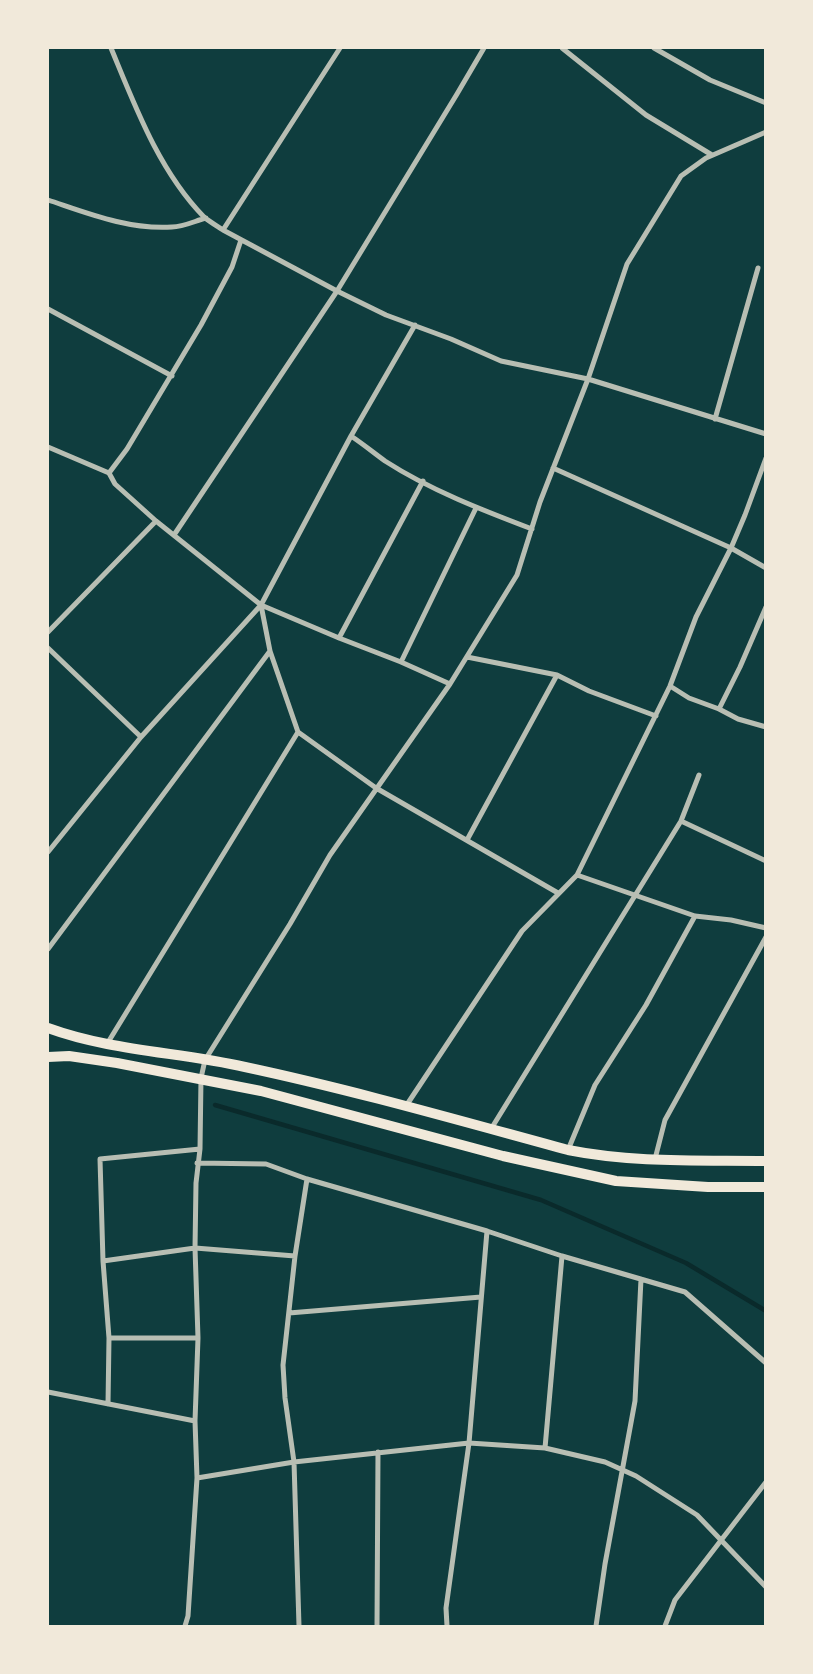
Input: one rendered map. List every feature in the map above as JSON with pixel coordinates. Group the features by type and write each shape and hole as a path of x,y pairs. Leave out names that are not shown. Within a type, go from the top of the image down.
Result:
{"main road":[{"path":"48,1028 71,1036 203,1069 261,1090 503,1156 616,1181 708,1188 766,1187"},
{"path":"48,1057 69,1056 203,1069 243,1066 406,1106 595,1156 766,1161"}],"street":[{"path":"111,48 135,105 174,181 206,218 223,230 386,315 501,361 588,379 766,434"},
{"path":"223,230 340,48"},
{"path":"174,535 337,291 484,48"},
{"path":"562,48 646,115 712,155"},
{"path":"654,48 710,80 766,103"},
{"path":"186,1626 197,1478 195,1421 198,1338 195,1248 197,1162 200,1149 203,1069 330,855 450,684 517,575 552,468 588,379 627,264 682,176 706,158 766,132"},
{"path":"48,200 119,222 142,226 173,227 206,218"},
{"path":"109,473 126,450 172,376 232,267 241,240"},
{"path":"714,419 758,268"},
{"path":"48,309 172,376"},
{"path":"48,852 141,737 261,605 351,436 415,325"},
{"path":"351,436 386,461 423,481 476,508 532,529"},
{"path":"48,447 109,473 115,484 156,521 261,605 450,684"},
{"path":"406,1106 522,931 577,875 670,686 696,617 746,516 766,458"},
{"path":"552,468 731,548 766,568"},
{"path":"339,638 423,481"},
{"path":"401,662 476,508"},
{"path":"48,632 156,521"},
{"path":"261,605 270,652 298,732 376,788 558,893"},
{"path":"719,709 766,607"},
{"path":"48,648 141,737"},
{"path":"48,949 270,652"},
{"path":"466,657 557,675 589,691 656,716"},
{"path":"467,840 557,675"},
{"path":"670,686 689,698 719,709 738,719 766,728"},
{"path":"108,1044 298,732"},
{"path":"491,1129 682,820 699,775"},
{"path":"682,820 766,861"},
{"path":"577,875 695,916 731,920 766,928"},
{"path":"568,1150 595,1085 646,1005 695,916"},
{"path":"654,1159 665,1120 766,937"},
{"path":"108,1404 109,1338 103,1261 100,1159 200,1149"},
{"path":"197,1162 266,1164 307,1179 487,1231 562,1256 686,1292 766,1363"},
{"path":"299,1626 294,1462 285,1398 283,1365 295,1256 307,1179"},
{"path":"447,1626 446,1608 469,1443 487,1231"},
{"path":"103,1261 195,1248 295,1256"},
{"path":"545,1448 562,1256"},
{"path":"596,1626 605,1564 635,1401 641,1279"},
{"path":"289,1313 481,1297"},
{"path":"109,1338 198,1338"},
{"path":"48,1392 195,1421"},
{"path":"197,1478 294,1462 469,1443 545,1448 605,1462 636,1476 697,1516 766,1587"},
{"path":"377,1626 378,1452"},
{"path":"665,1626 675,1600 766,1482"}],"waterway":[{"path":"215,1105 541,1200 686,1263 766,1311"}]}
